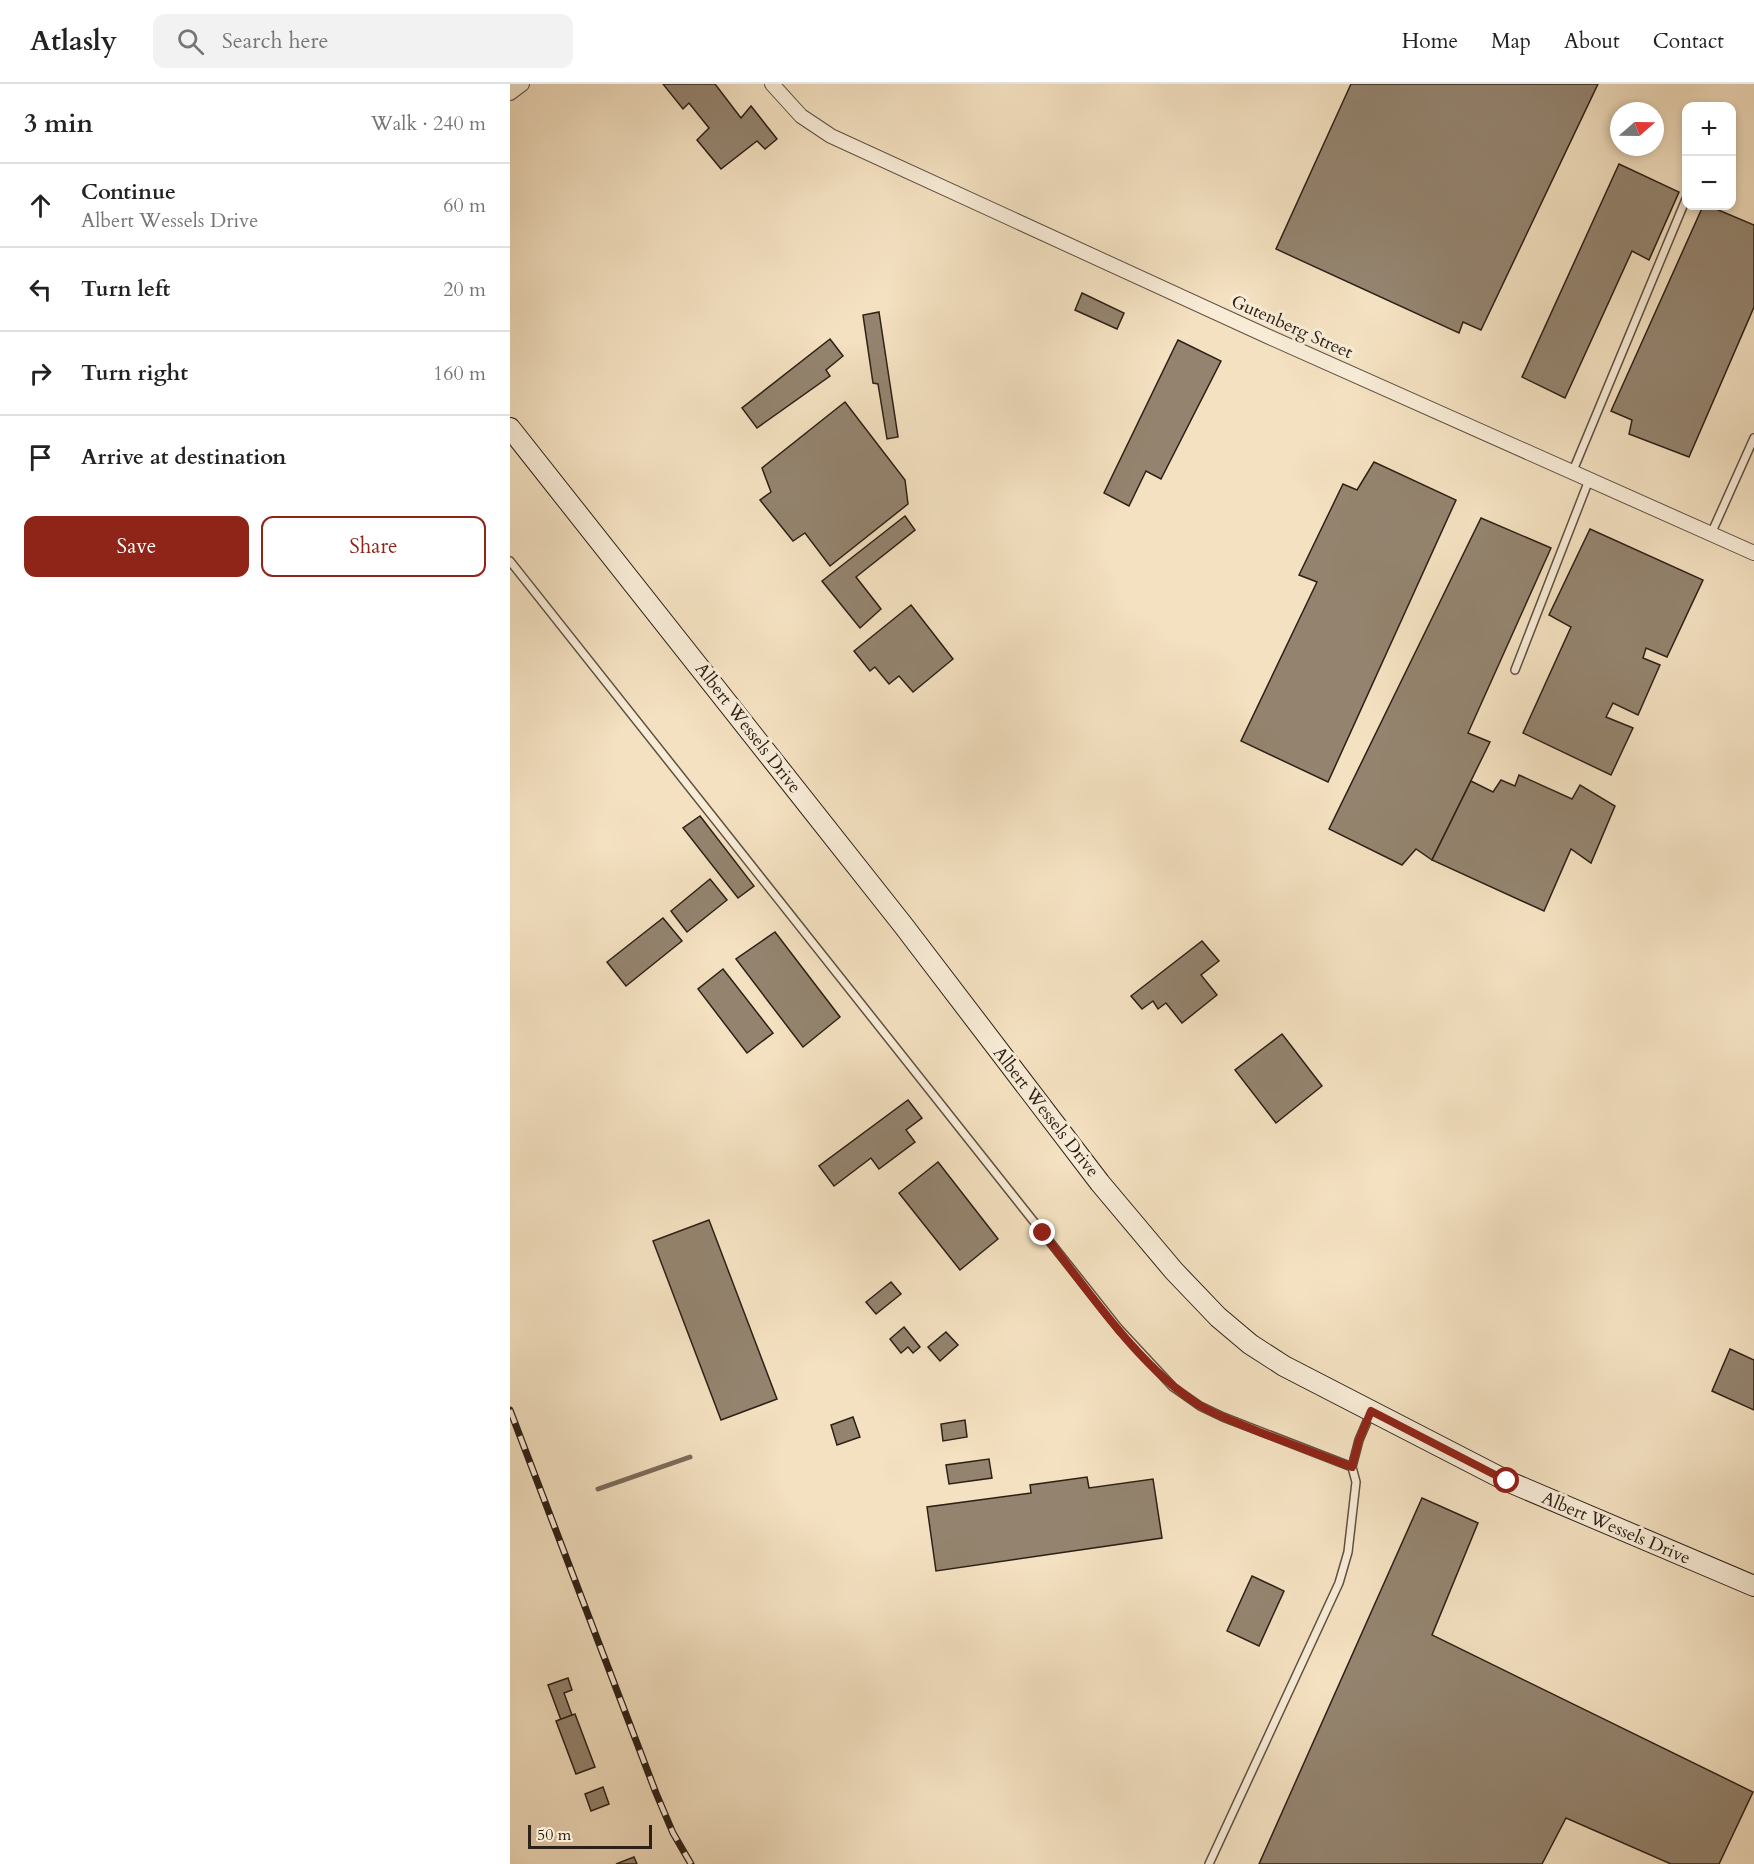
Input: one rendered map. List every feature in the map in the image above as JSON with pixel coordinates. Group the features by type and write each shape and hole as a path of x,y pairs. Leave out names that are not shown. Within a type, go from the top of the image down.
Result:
{"street":[{"path":"510,93 522,84"},
{"name":"Gutenberg Street","path":"772,84 801,116 831,136 1256,331 1754,553"},
{"name":"Albert Wessels Drive","path":"510,428 896,915 1069,1143 1174,1271 1218,1317 1250,1344 1284,1366 1507,1481 1754,1586"}],"lane":[{"path":"1572,473 1682,209"},
{"path":"1711,534 1754,438"},
{"path":"1515,670 1589,480"},
{"path":"510,561 1119,1329 1148,1362 1173,1387 1200,1406 1352,1467"},
{"path":"1209,1864 1340,1583 1348,1552 1356,1482 1352,1467 1359,1440 1371,1411"}],"building":[{"path":"663,84 715,84 741,118 751,106 777,139 765,149 757,141 721,169 697,140 709,128 689,103 683,109"},
{"path":"1351,84 1598,84 1481,330 1463,322 1459,333 1276,249"},
{"path":"1619,164 1679,192 1649,260 1632,251 1565,398 1522,377"},
{"path":"1701,210 1718,210 1754,225 1754,307 1689,457 1629,434 1632,420 1611,411"},
{"path":"1082,293 1124,313 1117,329 1075,310"},
{"path":"879,312 898,437 887,439 878,384 873,383 863,315"},
{"path":"830,339 843,356 826,370 830,376 757,428 742,408"},
{"path":"1178,340 1221,361 1161,479 1146,471 1129,506 1104,493"},
{"path":"845,402 905,480 908,504 830,566 805,533 793,541 760,500 771,492 762,468"},
{"path":"1374,462 1456,500 1328,782 1241,741 1317,582 1299,575 1343,484 1357,490"},
{"path":"905,516 915,530 856,577 881,609 860,628 822,581"},
{"path":"1481,518 1551,548 1468,733 1490,742 1432,860 1416,849 1402,865 1329,829"},
{"path":"1590,529 1703,580 1667,657 1646,648 1643,658 1660,665 1638,715 1613,703 1606,717 1633,728 1611,775 1523,733 1571,627 1549,615"},
{"path":"911,605 953,659 913,692 899,676 889,684 875,667 870,671 854,651"},
{"path":"1519,775 1572,799 1580,785 1615,806 1591,863 1571,849 1544,911 1432,860 1471,781 1493,792 1501,780 1515,786"},
{"path":"700,816 754,886 738,898 683,828"},
{"path":"710,879 727,900 687,932 671,911"},
{"path":"663,918 682,941 626,986 607,962"},
{"path":"775,932 840,1017 803,1047 736,959"},
{"path":"1202,941 1219,961 1201,975 1217,995 1182,1023 1166,1003 1158,1009 1153,1001 1142,1009 1131,996"},
{"path":"723,969 773,1033 747,1053 698,989"},
{"path":"1282,1034 1322,1086 1276,1123 1235,1070"},
{"path":"908,1100 922,1118 906,1130 915,1142 879,1169 871,1158 834,1186 819,1166"},
{"path":"938,1162 998,1239 960,1270 899,1193"},
{"path":"709,1220 777,1399 721,1420 653,1241"},
{"path":"891,1282 901,1294 876,1314 866,1302"},
{"path":"904,1327 920,1347 913,1353 908,1347 901,1353 890,1339"},
{"path":"946,1332 958,1345 940,1361 928,1347"},
{"path":"1730,1349 1754,1360 1754,1410 1712,1391"},
{"path":"853,1417 860,1437 837,1445 831,1425"},
{"path":"965,1420 967,1437 943,1441 941,1424"},
{"path":"989,1459 992,1478 949,1484 946,1465"},
{"path":"1087,1477 1089,1488 1153,1479 1162,1538 936,1571 927,1507 1031,1493 1030,1485"},
{"path":"1422,1498 1478,1523 1432,1635 1753,1792 1719,1864 1671,1864 1566,1818 1542,1864 1259,1864"},
{"path":"1252,1576 1284,1591 1259,1646 1227,1631"},
{"path":"568,1678 572,1690 564,1693 572,1715 561,1720 548,1685"},
{"path":"575,1714 595,1767 576,1774 556,1721"},
{"path":"603,1787 609,1804 591,1811 585,1794"},
{"path":"634,1857 637,1864 616,1864"}],"waterway":[{"path":"598,1489 690,1457"}],"railway":[{"path":"510,1410 656,1793 673,1833 691,1864"}],"route":[{"path":"1043,1233 1148,1362 1173,1387 1200,1406 1352,1467 1359,1440 1371,1411 1507,1481"}]}
